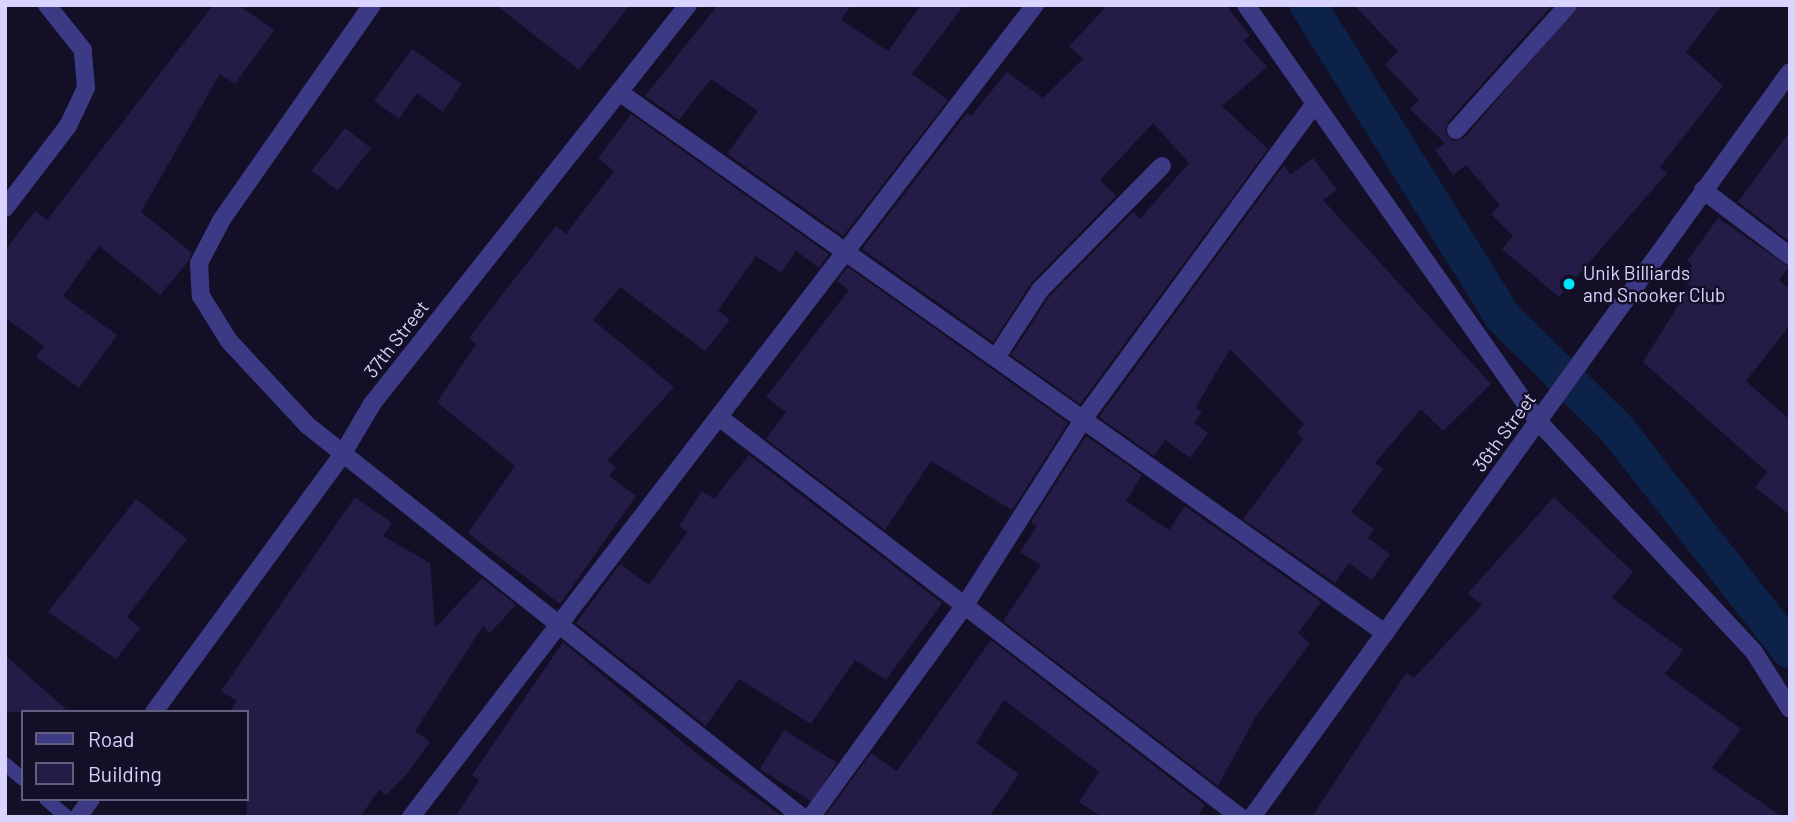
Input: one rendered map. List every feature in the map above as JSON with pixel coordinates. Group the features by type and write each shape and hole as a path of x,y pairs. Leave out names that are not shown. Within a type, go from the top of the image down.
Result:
{"street":[{"path":"5,208 68,125 86,88 83,50 47,5"},
{"path":"372,5 220,221 199,263 201,296 229,341 342,455 802,817"},
{"name":"37th Street","path":"155,710 342,455 372,404 688,5"},
{"path":"411,817 719,417 851,252 1035,5"},
{"path":"1246,5 1537,421 1754,652 1790,709"},
{"path":"1456,130 1568,5"},
{"name":"36th Street","path":"1252,817 1559,391 1603,324 1790,72"},
{"path":"619,92 851,252 1385,633"},
{"path":"811,817 965,605 1084,418 1315,104"},
{"path":"997,356 1040,290 1162,166"},
{"path":"1703,190 1790,256"},
{"path":"719,417 1240,817"},
{"path":"78,817 90,801"}],"lane":[{"path":"5,764 21,777"},
{"path":"48,801 67,817"}],"building":[{"path":"213,5 238,5 274,30 235,84 220,74 141,212 192,253 188,262 160,295 99,246 63,296 117,335 79,388 36,357 44,346 5,318 5,251 35,211 47,220"},
{"path":"496,5 630,5 579,70"},
{"path":"718,5 851,5 841,20 888,51 921,5 964,5 912,74 948,100 843,236 727,154 758,111 711,79 679,120 645,96"},
{"path":"1108,5 1226,5 1250,36 1243,40 1267,67 1222,106 1268,149 1080,404 1011,355 1049,297 1133,212 1140,219 1189,163 1153,123 1100,180 1116,196 1032,282 993,342 862,249 967,113 971,116 1007,72 1043,98 1083,59 1069,46"},
{"path":"1354,5 1552,5 1448,122 1445,133 1453,141 1464,138 1579,5 1722,5 1686,52 1723,86 1660,167 1667,173 1559,297 1502,249 1513,236 1491,214 1500,205 1466,165 1453,175 1435,150 1445,143 1410,109 1419,100 1385,65 1398,51"},
{"path":"412,49 462,84 443,112 417,93 399,119 374,101"},
{"path":"631,114 829,254 819,268 796,251 781,273 756,256 718,310 730,320 705,351 620,287 593,320 674,387 607,461 616,467 609,476 636,496 560,604 468,533 515,466 437,402 476,344 469,338 505,291 556,226 566,234 614,171 598,158"},
{"path":"345,128 371,148 338,191 312,171"},
{"path":"1790,131 1790,242 1738,202"},
{"path":"1313,158 1337,190 1323,200 1491,384 1443,431 1421,409 1375,463 1383,469 1351,512 1374,529 1368,538 1390,554 1372,580 1349,563 1335,583 1243,519 1303,439 1297,433 1304,424 1230,349 1196,407 1202,412 1194,423 1208,433 1190,458 1165,440 1154,456 1099,417 1284,165 1290,175"},
{"path":"1718,218 1789,267 1779,280 1790,289 1790,325 1746,381 1790,420 1790,515 1755,487 1767,472 1643,362 1690,286 1682,280 1692,265 1687,261"},
{"path":"848,267 1068,423 1012,510 931,461 885,530 766,439 786,412 766,397 849,290 837,281"},
{"path":"1086,436 1142,475 1126,501 1169,530 1185,506 1321,602 1298,633 1310,643 1255,718 1218,786 1003,621 1041,565 1020,552 1037,526 1031,522"},
{"path":"749,455 942,603 886,680 855,660 811,724 739,679 706,726 576,623 620,564 649,585 687,532 679,526 702,491 714,499"},
{"path":"355,497 392,523 383,536 430,563 435,628 482,578 516,605 490,633 483,626 415,731 430,742 407,774 386,795 379,790 360,817 247,817 248,710 231,710 237,701 221,691"},
{"path":"1554,497 1633,572 1612,598 1683,650 1665,674 1741,729 1712,768 1782,817 1312,817 1406,673 1414,678 1482,605 1468,593"},
{"path":"136,499 187,539 127,617 140,628 116,659 48,612"},
{"path":"991,640 1205,805 1197,817 1102,817 1079,802 1099,772 1004,700 976,743 1019,774 989,817 825,816 871,753 897,771"},
{"path":"563,642 702,758 783,817 455,817 479,780 472,775"},
{"path":"5,655 67,710 21,710 5,712"},
{"path":"784,730 837,763 812,802 760,769"}],"waterway":[{"path":"1308,5 1502,316 1615,427 1790,650"}],"place":[{"name":"Unik Billiards and Snooker Club","path":"1569,284"}]}
